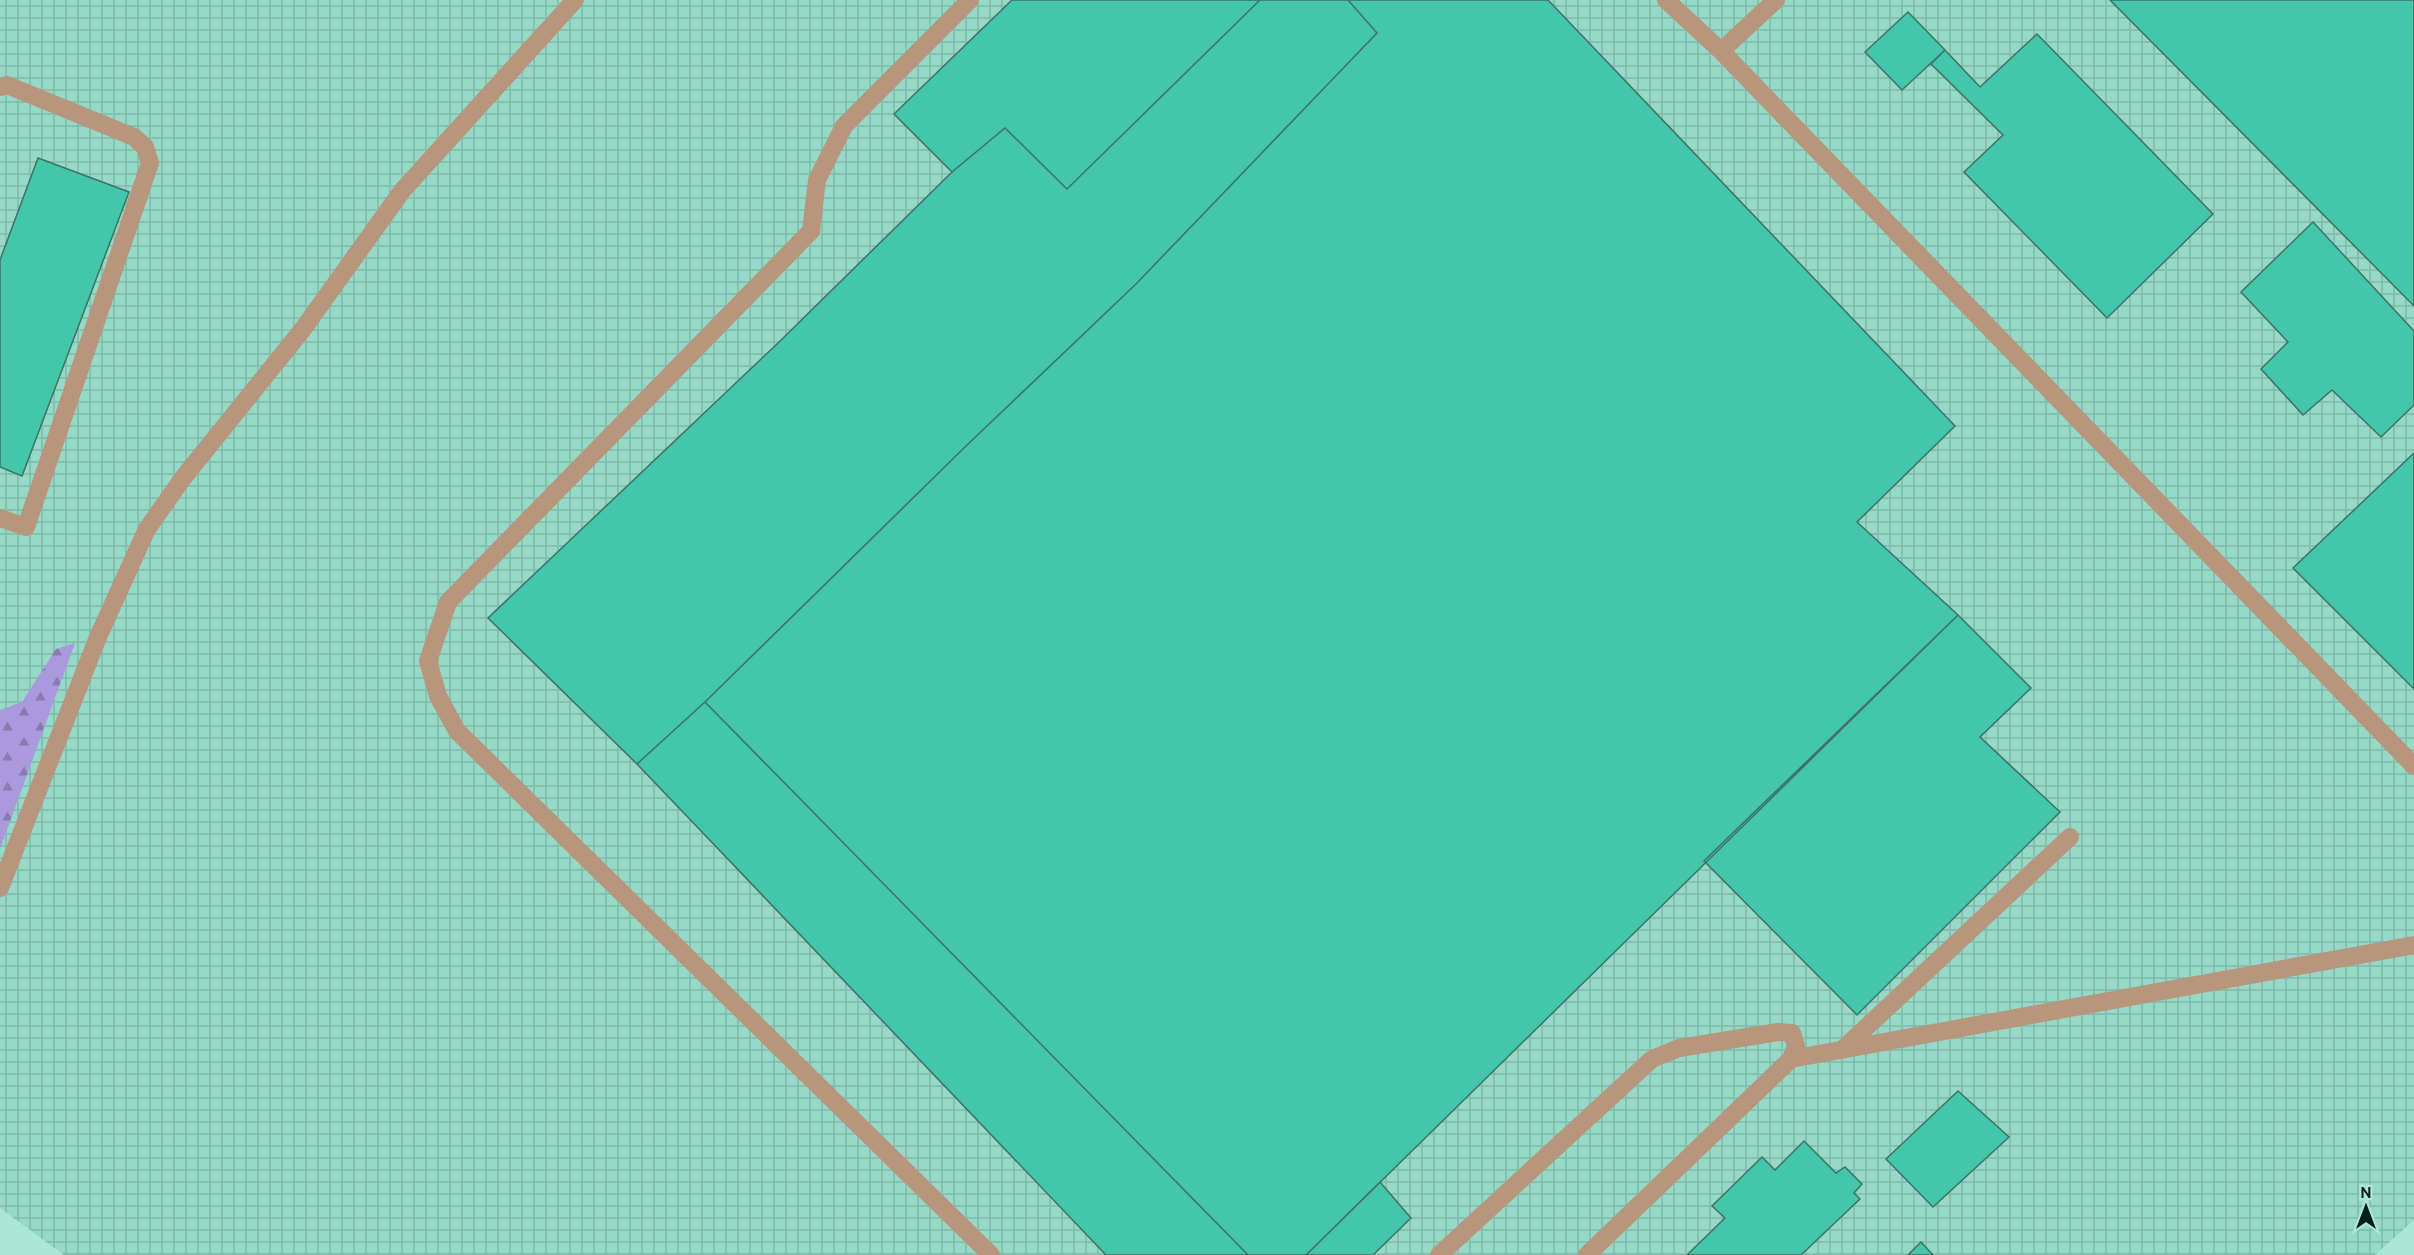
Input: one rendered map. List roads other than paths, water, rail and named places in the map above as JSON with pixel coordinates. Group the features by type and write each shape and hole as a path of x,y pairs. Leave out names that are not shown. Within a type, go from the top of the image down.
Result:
{"street":[{"path":"0,888 98,637 147,529 183,478 303,329 402,190 575,0"},
{"path":"970,0 844,126 817,180 811,231 448,602 429,661 438,696 458,731 991,1255"},
{"path":"1666,0 1721,51 2414,766"},
{"path":"1721,51 1776,0"},
{"path":"0,87 7,85 134,137 145,147 150,163 26,527 0,518"},
{"path":"1843,1049 2070,837"},
{"path":"1791,1059 2414,945"},
{"path":"1439,1255 1652,1059 1679,1048 1778,1032 1792,1033 1796,1046 1791,1059 1587,1255"}]}
